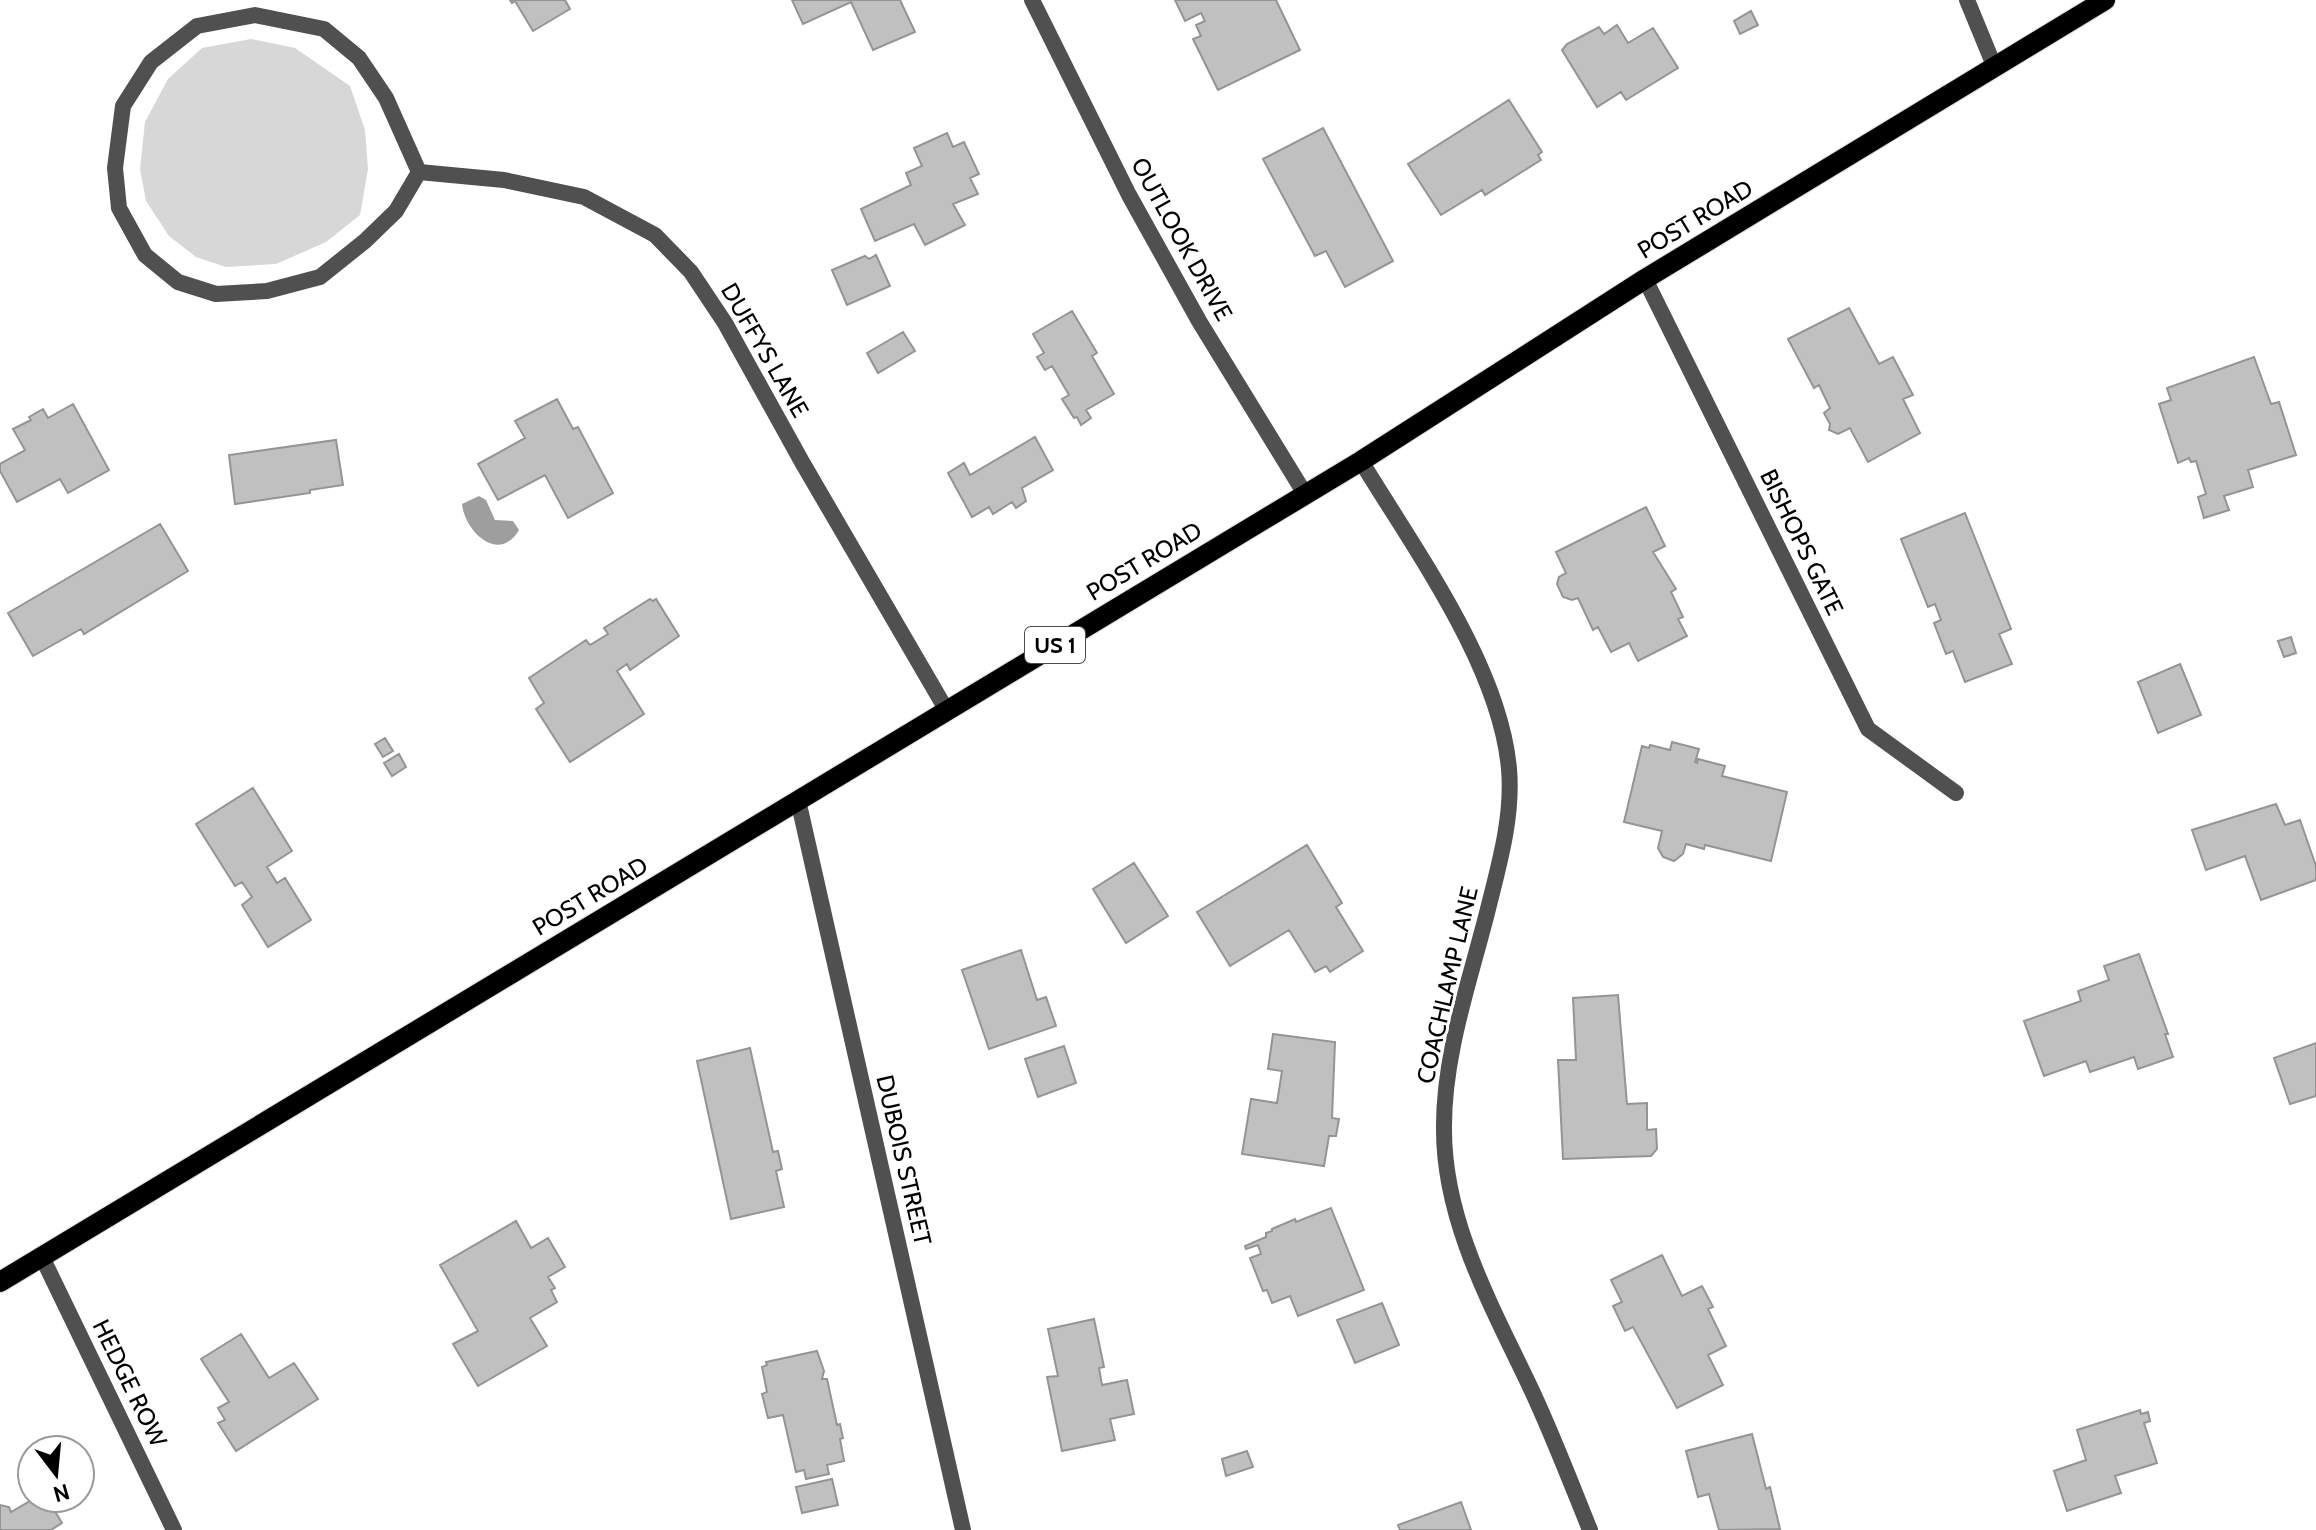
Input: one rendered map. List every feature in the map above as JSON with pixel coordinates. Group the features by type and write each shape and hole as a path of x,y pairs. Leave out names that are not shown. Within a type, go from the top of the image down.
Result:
{"main road":[{"name":"POST ROAD","path":"0,1282 1361,461 1645,279 2105,0"}],"street":[{"name":"OUTLOOK DRIVE","path":"1032,0 1129,195 1199,321 1305,494"},
{"path":"1967,0 1995,68"},
{"path":"255,15 324,29 359,58 386,98 419,172 396,211 320,277 267,291 216,294 178,282 145,255 119,208 115,168 123,106 151,62 197,26 255,15"},
{"name":"DUFFYS LANE","path":"419,172 504,180 584,197 655,235 664,244 691,272 725,323 947,711"},
{"name":"BISHOPS GATE","path":"1645,279 1868,729 1956,793"},
{"name":"COACHLAMP LANE","path":"1361,461 1456,618 1482,672 1501,725 1509,768 1509,811 1502,854 1447,1083 1444,1130 1448,1178 1456,1215 1479,1277 1555,1440 1590,1530"},
{"name":"DUBOIS STREET","path":"798,800 963,1530"},
{"name":"HEDGE ROW","path":"42,1257 174,1530"}],"shaded area":[{"path":"251,39 295,48 350,86 365,130 368,169 360,215 326,242 276,264 226,267 196,257 169,236 146,201 140,169 145,122 168,79 202,48"},
{"path":"479,496 486,500 495,520 513,521 519,530 511,540 493,544 484,540 469,525 462,504"}],"building":[{"path":"510,0 565,0 570,9 533,31 515,1 512,3"},
{"path":"792,0 900,0 915,32 873,50 851,2 803,24"},
{"path":"1175,0 1276,0 1300,50 1218,90 1193,39 1201,36 1196,25 1205,21 1201,13 1185,21"},
{"path":"1751,11 1758,25 1740,34 1734,21"},
{"path":"1617,25 1628,43 1653,28 1678,68 1626,100 1621,92 1597,107 1562,50 1567,44 1599,27 1604,34"},
{"path":"1509,100 1542,152 1538,155 1541,160 1485,195 1482,190 1441,215 1408,164"},
{"path":"1323,128 1393,261 1345,287 1326,251 1315,256 1263,159"},
{"path":"947,133 953,147 964,142 979,174 970,178 978,194 953,204 965,225 925,245 914,224 875,241 861,209 911,185 906,173 922,166 914,148"},
{"path":"876,255 890,286 847,305 832,270 865,256 869,259"},
{"path":"1849,308 1879,364 1893,357 1913,395 1903,399 1920,433 1868,462 1850,428 1838,434 1829,430 1830,424 1824,413 1830,408 1819,385 1814,388 1788,339"},
{"path":"1072,311 1097,353 1092,356 1114,394 1086,410 1091,418 1081,425 1062,399 1069,395 1052,366 1045,370 1037,357 1044,353 1033,334"},
{"path":"903,332 915,351 878,373 867,353"},
{"path":"2254,357 2271,404 2279,402 2296,455 2248,470 2253,487 2224,496 2229,510 2204,518 2198,497 2206,494 2196,461 2191,462 2189,458 2178,463 2159,404 2171,400 2167,388"},
{"path":"557,399 573,429 578,427 613,493 568,518 545,475 498,500 478,464 525,438 515,421"},
{"path":"73,404 109,470 68,493 60,479 17,502 0,471 0,464 25,450 13,429 31,420 29,417 43,409 48,418"},
{"path":"1035,437 1053,470 1022,488 1026,501 1016,508 1012,502 993,514 989,507 972,517 948,473 964,463 970,475"},
{"path":"336,440 343,485 235,504 229,455"},
{"path":"1646,507 1665,546 1653,552 1676,589 1671,592 1683,617 1678,619 1687,636 1638,661 1629,643 1611,652 1598,627 1593,630 1578,598 1563,597 1557,584 1559,577 1566,573 1556,552"},
{"path":"1965,513 2011,629 1999,634 2012,664 1965,682 1953,651 1946,654 1934,623 1941,620 1935,604 1928,607 1901,539"},
{"path":"160,524 188,571 84,634 81,629 33,656 8,613"},
{"path":"650,599 656,599 679,636 630,670 627,664 617,671 644,714 570,762 536,709 544,703 529,678 586,640 590,645 608,634 604,628"},
{"path":"2291,637 2296,653 2284,657 2278,641"},
{"path":"2180,664 2201,715 2158,733 2138,682"},
{"path":"385,738 393,751 383,757 375,744"},
{"path":"1672,742 1699,749 1697,763 1698,759 1725,766 1722,776 1787,792 1771,861 1705,845 1704,849 1686,844 1683,854 1674,861 1663,857 1658,848 1662,831 1624,822 1642,746 1670,750"},
{"path":"399,754 406,767 392,776 384,763"},
{"path":"253,788 292,851 267,867 277,883 285,878 311,920 268,947 242,905 252,897 242,882 235,886 196,824"},
{"path":"2276,804 2285,825 2300,820 2316,866 2316,880 2261,900 2245,856 2206,870 2192,830"},
{"path":"1307,845 1342,903 1336,907 1363,951 1330,972 1326,966 1315,972 1289,930 1230,966 1197,912"},
{"path":"1134,863 1168,916 1126,943 1093,889"},
{"path":"1021,950 1037,1000 1046,997 1056,1026 989,1049 962,970"},
{"path":"2139,954 2168,1034 2165,1034 2173,1057 2138,1069 2134,1057 2090,1072 2086,1061 2044,1076 2024,1021 2081,1001 2078,991 2109,980 2104,966"},
{"path":"1618,995 1627,1104 1647,1103 1647,1130 1656,1129 1657,1149 1651,1156 1563,1159 1558,1060 1576,1060 1573,998"},
{"path":"1273,1034 1335,1042 1332,1118 1339,1119 1336,1136 1329,1136 1324,1166 1242,1154 1251,1099 1277,1103 1282,1071 1268,1069"},
{"path":"2316,1043 2316,1096 2290,1104 2274,1058"},
{"path":"1064,1046 1076,1083 1038,1097 1025,1059"},
{"path":"750,1048 773,1152 778,1151 782,1169 776,1171 784,1207 731,1219 697,1061"},
{"path":"1331,1208 1364,1290 1298,1316 1290,1296 1272,1303 1267,1290 1263,1291 1250,1258 1261,1254 1258,1245 1246,1249 1245,1246 1266,1237 1272,1229"},
{"path":"516,1221 531,1248 548,1238 565,1267 548,1277 555,1288 551,1290 557,1302 530,1318 547,1346 478,1386 453,1344 478,1331 440,1265"},
{"path":"1662,1255 1682,1296 1702,1286 1713,1307 1708,1309 1726,1346 1708,1355 1723,1385 1677,1408 1633,1327 1625,1331 1613,1306 1622,1302 1611,1280"},
{"path":"1382,1303 1399,1345 1355,1363 1337,1320"},
{"path":"1094,1319 1104,1367 1099,1368 1102,1385 1127,1380 1134,1414 1110,1419 1115,1440 1062,1451 1047,1377 1058,1376 1048,1329"},
{"path":"241,1334 269,1378 294,1363 318,1399 236,1451 218,1423 225,1420 218,1408 229,1402 201,1359"},
{"path":"817,1351 824,1371 822,1379 827,1379 837,1425 840,1424 844,1461 827,1465 829,1474 806,1479 804,1470 796,1472 783,1415 768,1418 762,1394 767,1392 762,1367 767,1365 766,1362"},
{"path":"2140,1410 2141,1414 2148,1412 2150,1421 2144,1423 2157,1463 2115,1476 2121,1493 2067,1511 2054,1471 2086,1460 2077,1430"},
{"path":"1752,1434 1780,1529 1719,1530 1709,1494 1698,1497 1686,1451"},
{"path":"1247,1451 1253,1467 1226,1476 1222,1459"},
{"path":"832,1479 838,1505 802,1513 796,1487"},
{"path":"1461,1502 1471,1530 1400,1530 1398,1525"},
{"path":"0,1505 9,1507 11,1512 16,1509 16,1514 57,1514 62,1523 51,1530 0,1530"}]}
